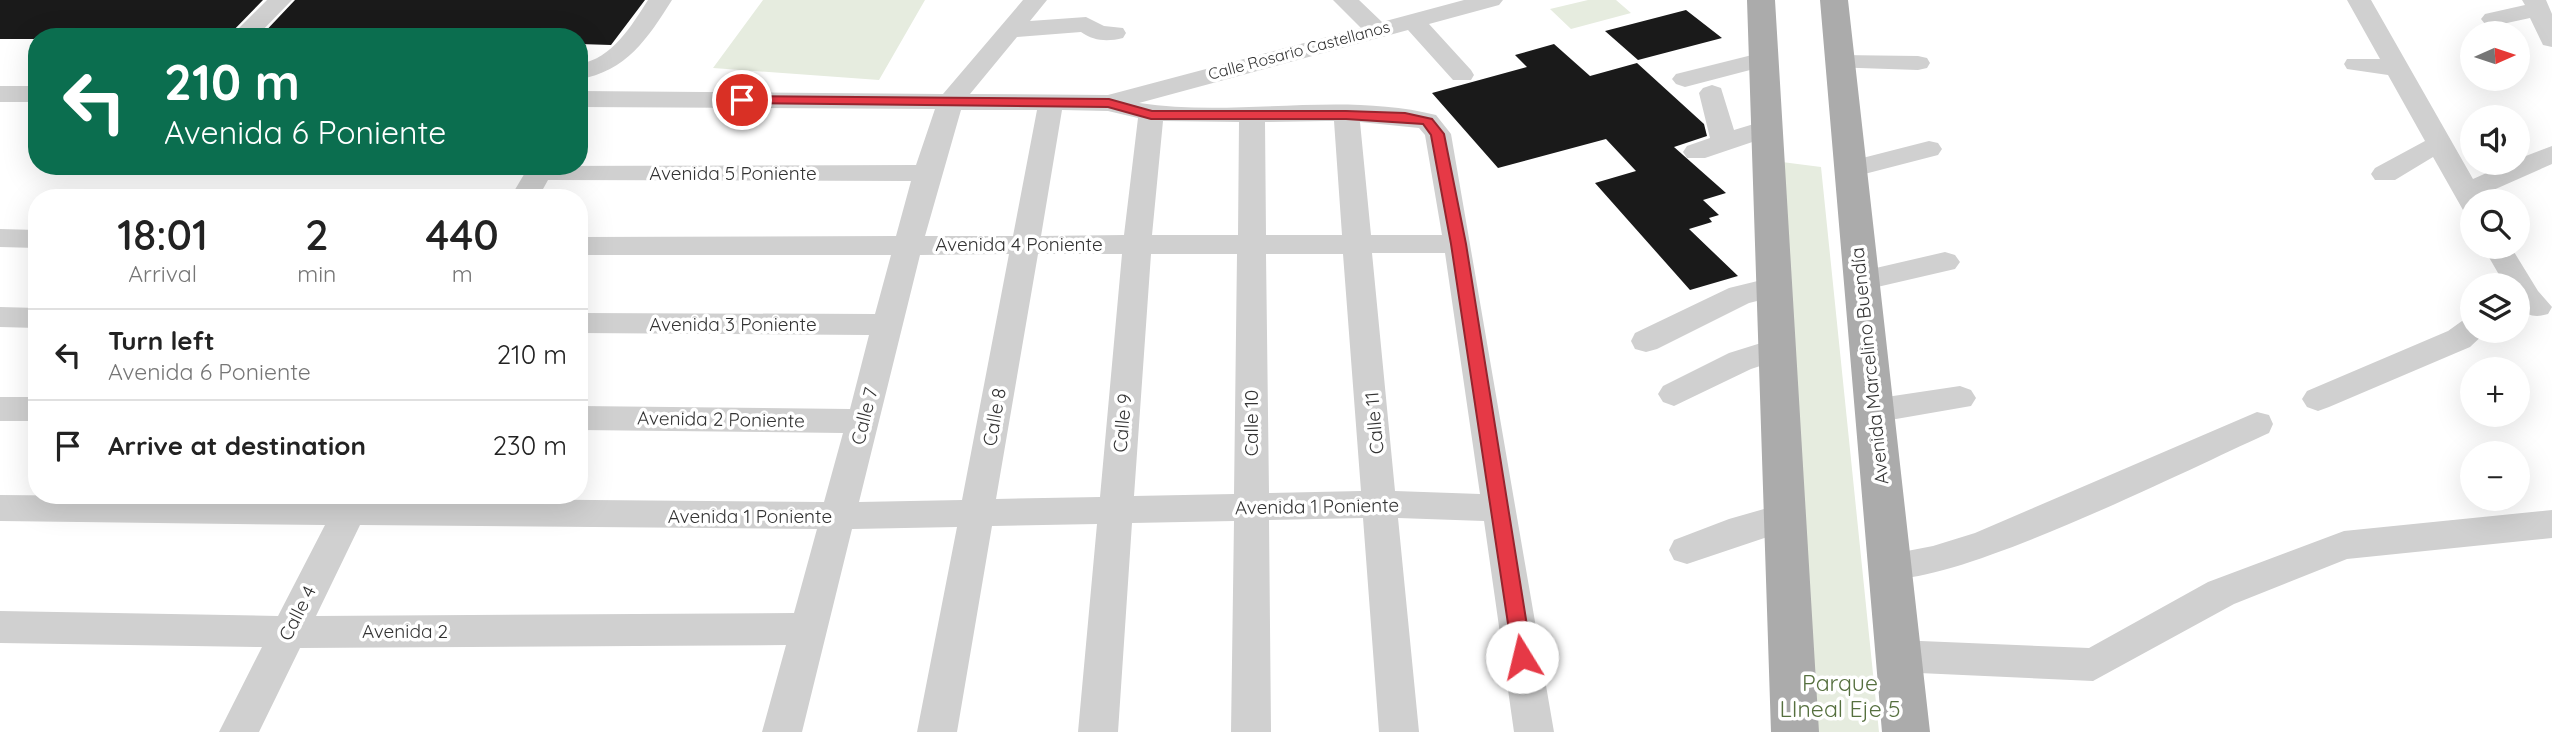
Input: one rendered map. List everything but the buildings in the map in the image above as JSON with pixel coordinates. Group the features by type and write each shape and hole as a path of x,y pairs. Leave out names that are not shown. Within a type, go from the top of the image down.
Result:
{"main road":[{"path":"1761,0 1785,517 1786,729"},
{"name":"Avenida Marcelino Buendía","path":"1834,0 1906,732"}],"street":[{"path":"251,28 279,0"},
{"path":"263,28 291,0"},
{"path":"588,70 602,66 619,54 660,0"},
{"path":"951,102 1035,0"},
{"path":"1345,0 1377,30"},
{"name":"Calle Rosario Castellanos","path":"1109,103 1491,0"},
{"path":"2359,0 2465,189"},
{"path":"2493,19 2536,4 2552,40"},
{"path":"1413,21 1462,75"},
{"path":"1010,30 1086,24 1098,33 1114,33"},
{"path":"1685,79 1764,59"},
{"path":"1839,62 1918,63"},
{"path":"2356,64 2397,68"},
{"path":"1712,93 1724,142"},
{"path":"0,94 28,94"},
{"path":"588,102 1109,103 1151,115 1346,115 1405,117 1427,121 1438,134 1458,244 1534,732"},
{"name":"Calle 7","path":"782,732 927,173 951,102"},
{"name":"Calle 8","path":"937,732 1051,102"},
{"name":"Calle 10","path":"1251,732 1252,114"},
{"name":"Calle 9","path":"1098,732 1137,244 1151,115"},
{"name":"Calle 11","path":"1346,115 1399,732"},
{"path":"1696,152 1767,128"},
{"path":"1849,170 1929,149"},
{"path":"2385,174 2425,149 2442,149"},
{"path":"2487,189 2552,154"},
{"name":"Avenida 5 Poniente","path":"588,169 927,173"},
{"path":"0,238 28,239"},
{"name":"Avenida 4 Poniente","path":"588,246 1359,242 1458,244"},
{"path":"2504,259 2536,310"},
{"path":"1860,281 1945,262"},
{"path":"1646,341 1740,295 1774,287"},
{"path":"0,317 28,318"},
{"name":"Avenida 3 Poniente","path":"588,323 887,325"},
{"path":"2318,399 2460,338"},
{"path":"1674,394 1740,361 1777,349"},
{"path":"1873,411 1960,398"},
{"path":"0,408 28,409"},
{"name":"Avenida 2 Poniente","path":"588,418 863,421"},
{"path":"1889,567 1933,560 1985,544 2257,424"},
{"name":"Avenida 1 Poniente","path":"0,508 353,504 839,516 1380,504 1500,508"},
{"name":"Calle 4","path":"239,732 353,504"},
{"path":"1687,550 1741,529 1785,517"},
{"path":"1897,656 2093,665 2221,593 2344,545 2552,524"},
{"name":"Avenida 2","path":"0,627 287,632 810,629"}],"green space":[{"path":"763,0 925,0 879,80 713,68"},
{"path":"1588,0 1616,0 1631,13 1571,29 1550,9"},
{"name":"Parque LIneal Eje 5","path":"1775,161 1821,167 1879,732 1805,732"}],"route":[{"path":"742,100 1109,103 1151,115 1346,115 1405,117 1427,121 1438,134 1458,244 1522,657"}]}
